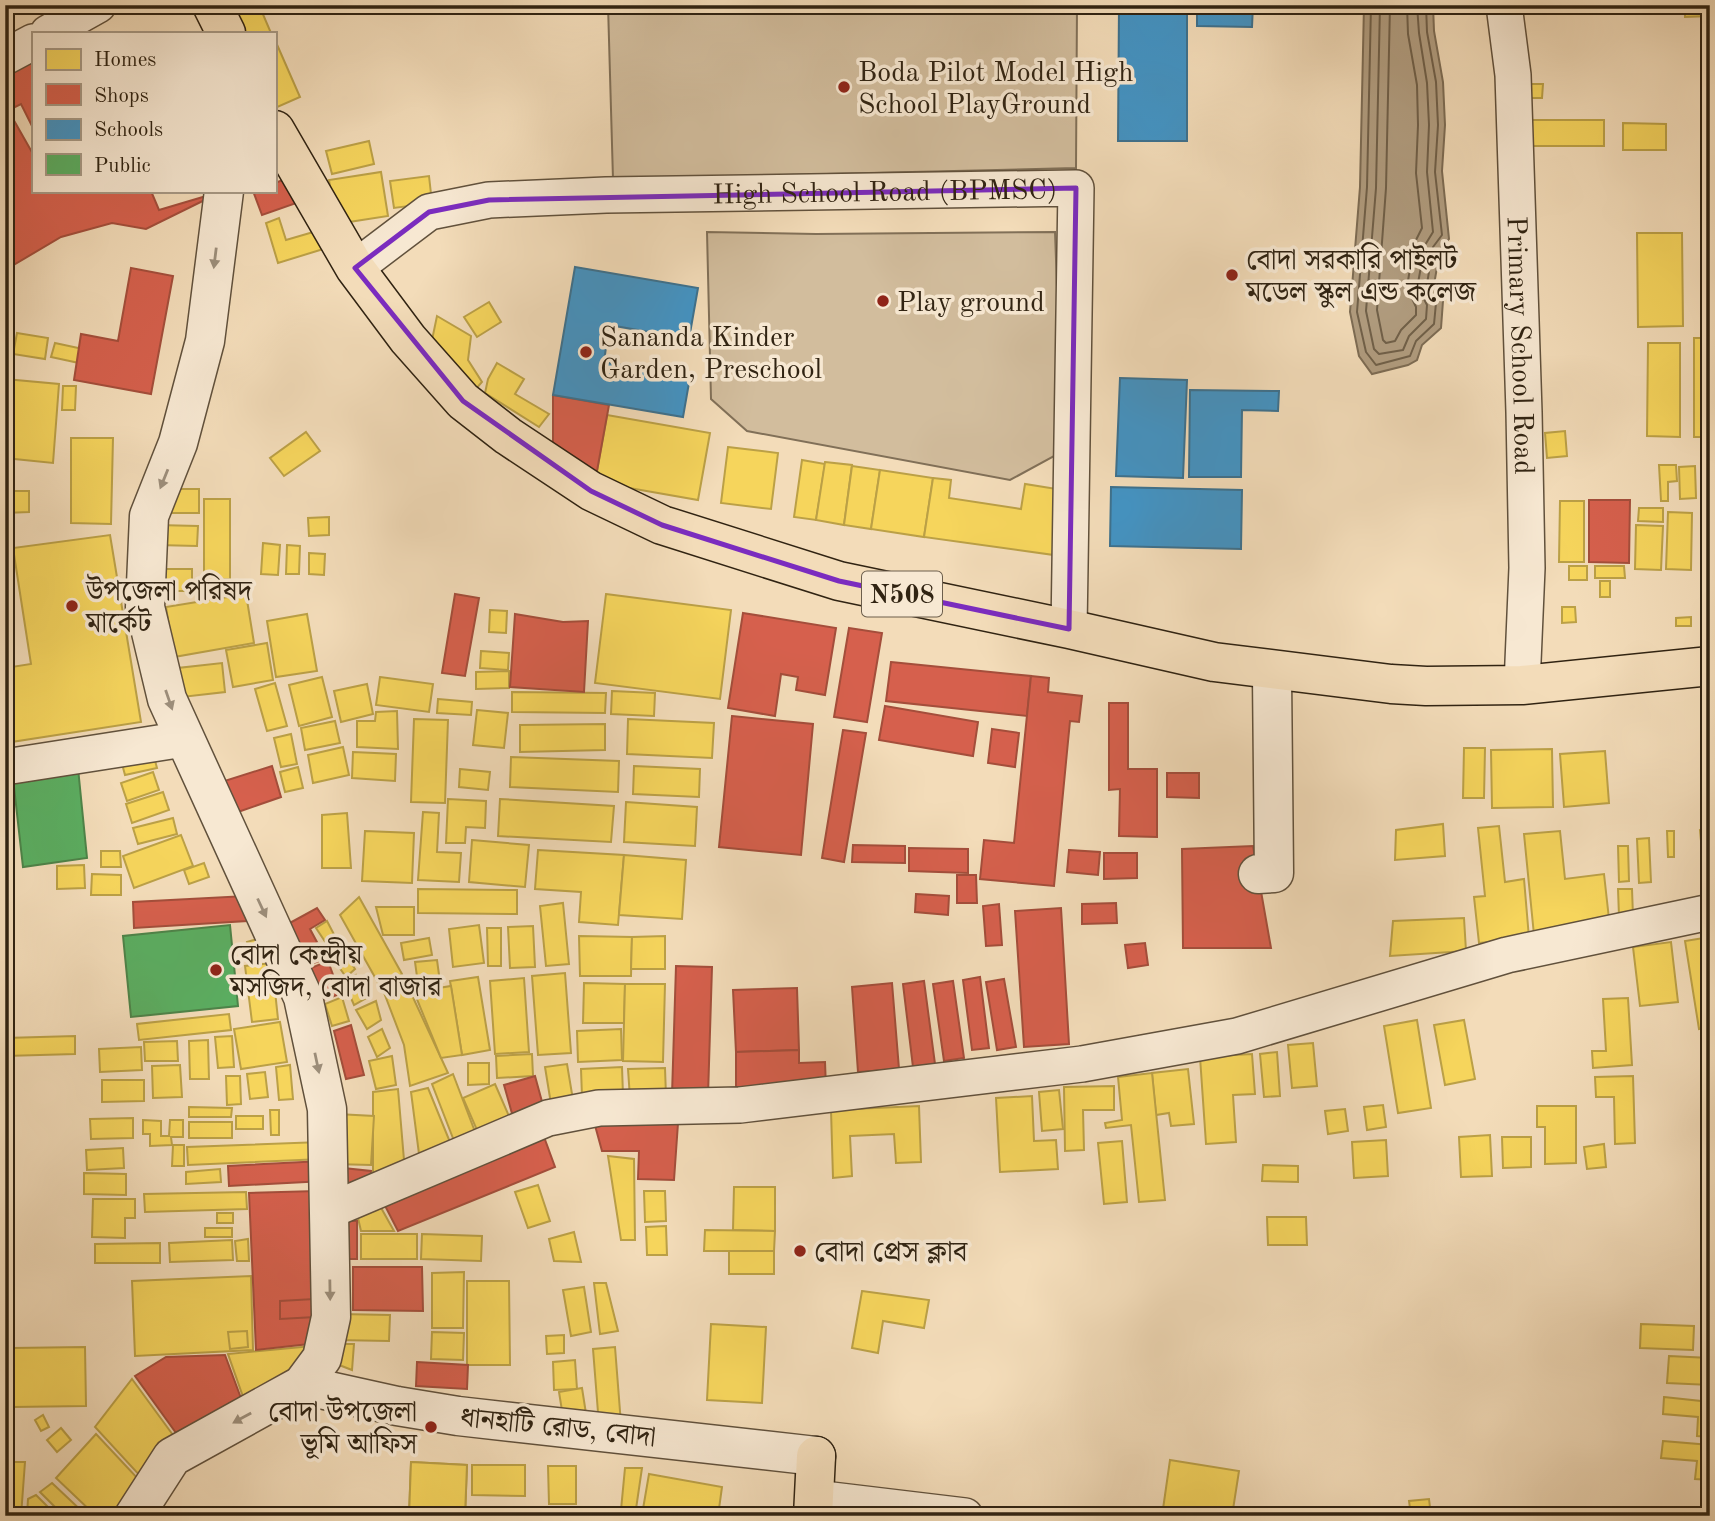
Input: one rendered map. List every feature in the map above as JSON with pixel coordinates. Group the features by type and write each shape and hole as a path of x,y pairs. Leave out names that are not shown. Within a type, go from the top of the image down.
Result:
{"main road":[{"path":"212,5 226,32"},
{"name":"N508","path":"276,132 355,268 408,339 463,401 508,436 591,491 662,525 839,581 1214,662 1426,686 1522,685 1710,666"},
{"path":"814,1507 816,1456"}],"street":[{"path":"50,32 98,5"},
{"name":"Primary School Road","path":"1504,5 1513,75 1524,412 1527,568 1522,685"},
{"path":"5,57 32,42"},
{"name":"High School Road (BPMSC)","path":"355,268 429,212 489,200 606,195 1076,188 1069,629"},
{"path":"134,1516 172,1457 302,1384 322,1358 331,1317 327,1109 303,997 167,699 145,607 149,516 178,443 205,341 224,192"},
{"path":"1258,874 1274,873 1272,676"},
{"path":"5,767 184,739"},
{"path":"329,1211 548,1118 599,1108 740,1105 1082,1064 1237,1036 1507,955 1710,912"},
{"name":"ধানহাটি রোড, বোদা","path":"302,1384 397,1406 458,1416 816,1456"},
{"path":"814,1507 965,1516"}],"highlighted area":[{"path":"1076,188 1069,629 839,581 662,525 591,491 463,401 355,268 429,212 489,200"}],"shaded area":[{"name":"Boda Pilot Model High School PlayGround","path":"608,5 1077,5 1076,168 613,179"},
{"name":"Play ground","path":"707,232 1055,232 1060,368 1058,454 1010,480 747,431 711,399"}],"water":[{"path":"1364,5 1433,5 1434,31 1443,82 1445,125 1442,171 1449,239 1440,249 1434,285 1443,301 1441,328 1422,345 1417,360 1408,365 1372,374 1359,356 1350,312 1360,187"}],"building: Homes":[{"path":"226,5 259,5 271,32 239,32"},
{"path":"1707,5 1710,5 1710,16 1685,17 1685,8 1707,8"},
{"path":"276,42 300,97 276,108"},
{"path":"1513,84 1543,84 1542,98 1513,98"},
{"path":"1504,120 1604,120 1604,146 1504,146"},
{"path":"1623,123 1666,124 1666,150 1623,150"},
{"path":"369,141 374,164 332,174 326,151"},
{"path":"381,172 388,216 336,224 329,180"},
{"path":"429,176 432,203 394,208 390,181"},
{"path":"76,195 86,212 61,227 51,210"},
{"path":"279,218 286,240 327,228 333,246 278,263 266,223"},
{"path":"1637,233 1682,233 1683,326 1638,327"},
{"path":"489,302 501,322 477,337 464,317"},
{"path":"437,316 471,336 468,360 482,382 475,390 432,340"},
{"path":"17,333 48,338 45,359 13,354"},
{"path":"1694,338 1710,338 1710,437 1694,437"},
{"path":"55,343 83,349 79,363 51,357"},
{"path":"1648,343 1680,343 1680,437 1647,436"},
{"path":"497,363 524,379 515,394 549,414 539,427 485,393 488,379"},
{"path":"5,379 59,384 53,463 5,458"},
{"path":"63,386 76,386 75,410 62,410"},
{"path":"607,415 710,433 698,500 595,482"},
{"path":"1565,431 1567,456 1547,458 1545,433"},
{"path":"306,432 320,451 284,476 270,458"},
{"path":"71,438 113,438 111,524 71,523"},
{"path":"728,447 778,453 771,509 721,503"},
{"path":"802,460 825,464 816,520 794,517"},
{"path":"825,462 852,465 844,525 816,520"},
{"path":"1659,465 1676,465 1677,481 1668,482 1668,501 1661,501"},
{"path":"852,466 880,470 871,529 844,525"},
{"path":"1695,466 1696,498 1680,499 1679,467"},
{"path":"1703,467 1710,467 1710,496 1704,496"},
{"path":"880,470 933,478 924,537 871,529"},
{"path":"933,478 951,480 949,498 1021,509 1025,484 1063,490 1054,555 924,537"},
{"path":"171,489 199,489 199,513 171,513"},
{"path":"5,491 29,491 29,512 5,513"},
{"path":"204,499 230,499 230,579 204,580"},
{"path":"1560,501 1584,501 1584,562 1559,562"},
{"path":"1639,508 1663,508 1663,522 1638,521"},
{"path":"1668,512 1692,513 1691,570 1666,569"},
{"path":"329,517 329,535 309,536 308,518"},
{"path":"157,525 198,526 197,546 157,545"},
{"path":"1636,525 1663,526 1661,570 1635,569"},
{"name":"উপজেলা পরিষদ মার্কেট","path":"110,535 141,722 5,743 5,668 31,664 13,548"},
{"path":"263,543 280,545 278,575 261,574"},
{"path":"287,545 300,546 299,574 286,574"},
{"path":"309,553 325,554 324,575 309,574"},
{"path":"1569,566 1587,566 1587,580 1569,580"},
{"path":"1595,566 1624,566 1625,578 1595,578"},
{"path":"157,569 192,569 192,591 157,591"},
{"path":"1600,581 1610,581 1610,597 1600,597"},
{"path":"246,594 254,643 174,657 166,607"},
{"path":"606,594 731,610 720,699 595,683"},
{"path":"1562,607 1575,607 1576,622 1562,623"},
{"path":"490,610 507,611 506,633 489,632"},
{"path":"307,614 317,671 276,677 267,621"},
{"path":"1691,617 1691,626 1676,626 1676,618"},
{"path":"267,643 273,680 233,687 226,650"},
{"path":"481,651 509,653 508,670 480,668"},
{"path":"222,663 225,692 182,697 178,668"},
{"path":"509,671 509,688 476,689 476,672"},
{"path":"322,677 332,717 299,726 289,685"},
{"path":"380,677 433,684 429,712 376,705"},
{"path":"275,683 287,726 267,731 255,689"},
{"path":"367,684 373,714 341,722 334,691"},
{"path":"612,691 655,693 654,716 611,714"},
{"path":"512,692 606,693 605,713 512,712"},
{"path":"438,699 472,702 471,715 437,713"},
{"path":"477,710 508,713 504,748 473,745"},
{"path":"397,711 398,749 357,747 357,721 375,721 376,712"},
{"path":"414,719 448,720 445,803 411,802"},
{"path":"628,719 714,723 712,758 627,754"},
{"path":"335,721 340,743 305,750 301,728"},
{"path":"605,724 605,750 520,752 520,725"},
{"path":"291,734 297,764 281,767 274,738"},
{"path":"1710,746 1710,778 1705,778 1703,747"},
{"path":"343,747 349,775 313,783 308,755"},
{"path":"1464,748 1485,748 1484,798 1463,798"},
{"path":"1552,749 1553,807 1492,808 1491,750"},
{"path":"1605,751 1609,803 1564,807 1560,754"},
{"path":"353,752 396,754 395,781 352,778"},
{"path":"153,753 157,768 125,775 121,760"},
{"path":"511,757 619,761 618,792 510,787"},
{"path":"634,766 700,769 699,797 633,794"},
{"path":"298,767 303,788 285,792 280,772"},
{"path":"460,769 490,772 488,790 459,787"},
{"path":"153,772 159,790 127,801 121,783"},
{"path":"163,792 169,810 132,823 126,804"},
{"path":"448,799 486,801 485,828 466,827 465,843 446,843"},
{"path":"500,799 614,806 611,842 498,836"},
{"path":"626,802 697,807 695,846 624,842"},
{"path":"423,812 439,813 437,852 461,853 459,882 418,880"},
{"path":"347,813 351,868 322,868 322,815"},
{"path":"173,818 177,834 138,844 133,828"},
{"path":"1443,824 1445,856 1395,860 1396,830"},
{"path":"1499,826 1505,882 1524,879 1529,938 1479,943 1474,897 1485,896 1478,828"},
{"path":"1710,828 1710,851 1702,852 1700,830"},
{"path":"365,831 414,833 412,883 362,881"},
{"path":"1560,831 1565,879 1604,874 1610,928 1534,935 1524,834"},
{"path":"1667,831 1674,831 1674,857 1668,857"},
{"path":"181,835 193,866 134,888 123,856"},
{"path":"1649,838 1651,882 1639,883 1637,839"},
{"path":"472,840 529,845 525,887 469,882"},
{"path":"1618,846 1628,846 1629,881 1619,882"},
{"path":"538,850 624,855 618,925 579,922 581,892 535,889"},
{"path":"101,851 120,851 121,867 101,867"},
{"path":"624,855 686,860 682,919 619,915"},
{"path":"204,863 209,877 189,884 184,870"},
{"path":"84,865 85,888 57,889 57,866"},
{"path":"92,874 121,875 121,895 91,895"},
{"path":"418,889 517,890 517,914 418,913"},
{"path":"1618,889 1632,889 1633,916 1619,916"},
{"path":"359,897 402,974 381,988 340,915"},
{"path":"563,903 569,964 546,966 540,906"},
{"path":"376,907 414,907 414,935 383,935"},
{"path":"1464,918 1466,951 1390,956 1393,921"},
{"path":"327,921 340,946 332,952 316,928"},
{"path":"479,925 484,963 453,967 449,929"},
{"path":"533,926 535,967 510,968 508,927"},
{"path":"487,928 501,928 501,966 488,966"},
{"path":"579,936 632,937 631,976 580,976"},
{"path":"665,936 665,969 631,969 632,937"},
{"path":"1710,937 1710,1027 1699,1029 1685,941"},
{"path":"260,938 263,957 250,959 247,942"},
{"path":"429,938 432,955 404,960 401,943"},
{"path":"1671,942 1678,1002 1640,1006 1633,947"},
{"path":"342,949 355,969 346,977 332,957"},
{"path":"437,960 440,982 418,984 415,962"},
{"path":"272,963 278,1019 252,1022 245,966"},
{"path":"565,973 571,1053 538,1055 532,976"},
{"path":"356,975 368,997 354,1005 344,982"},
{"path":"478,977 490,1050 462,1055 450,981"},
{"path":"404,978 448,1073 410,1086 404,1045 383,990"},
{"path":"524,978 529,1052 495,1054 490,981"},
{"path":"584,983 625,984 624,1023 583,1023"},
{"path":"625,984 665,984 663,1062 623,1061"},
{"path":"451,986 462,1055 441,1058 414,992"},
{"path":"342,997 349,1021 332,1026 325,1004"},
{"path":"1628,998 1632,1065 1593,1068 1592,1051 1606,1051 1603,999"},
{"path":"376,1001 381,1020 367,1029 356,1010"},
{"path":"229,1014 231,1030 139,1040 137,1024"},
{"path":"1417,1020 1431,1108 1398,1113 1384,1026"},
{"path":"1464,1020 1475,1079 1445,1085 1434,1025"},
{"path":"280,1022 287,1062 241,1069 234,1029"},
{"path":"382,1029 390,1048 377,1057 368,1037"},
{"path":"621,1029 622,1060 578,1062 577,1031"},
{"path":"75,1036 75,1054 5,1056 5,1038"},
{"path":"232,1036 234,1067 218,1068 215,1037"},
{"path":"208,1040 209,1079 190,1079 189,1041"},
{"path":"177,1041 178,1061 145,1061 144,1042"},
{"path":"1313,1043 1317,1086 1292,1088 1288,1045"},
{"path":"141,1047 142,1070 100,1072 99,1049"},
{"path":"1277,1052 1280,1096 1264,1097 1260,1054"},
{"path":"532,1054 533,1076 497,1078 496,1056"},
{"path":"1252,1054 1255,1094 1233,1095 1236,1142 1206,1144 1200,1057"},
{"path":"392,1056 396,1085 376,1089 369,1061"},
{"path":"468,1063 489,1063 489,1084 468,1085"},
{"path":"567,1064 573,1100 551,1104 545,1067"},
{"path":"180,1065 182,1097 153,1098 152,1066"},
{"path":"290,1065 293,1099 279,1100 276,1067"},
{"path":"622,1067 623,1095 582,1097 581,1069"},
{"path":"665,1068 666,1096 630,1098 628,1069"},
{"path":"1188,1069 1194,1124 1171,1126 1169,1113 1156,1115 1152,1073"},
{"path":"265,1072 268,1097 250,1099 247,1074"},
{"path":"1152,1073 1165,1200 1139,1202 1131,1125 1106,1128 1105,1123 1122,1120 1118,1077"},
{"path":"453,1074 477,1137 456,1146 432,1084"},
{"path":"226,1076 240,1076 241,1104 227,1105"},
{"path":"1633,1076 1635,1143 1615,1144 1614,1097 1596,1097 1595,1077"},
{"path":"102,1080 144,1080 144,1101 102,1102"},
{"path":"495,1084 512,1123 480,1137 463,1098"},
{"path":"1114,1086 1114,1110 1083,1110 1084,1150 1065,1151 1064,1087"},
{"path":"428,1088 452,1147 419,1154 411,1092"},
{"path":"398,1089 405,1172 373,1189 373,1092"},
{"path":"1059,1090 1063,1129 1042,1131 1039,1092"},
{"path":"1032,1096 1034,1141 1056,1140 1058,1169 1000,1172 996,1098"},
{"path":"1383,1105 1386,1127 1367,1130 1364,1107"},
{"path":"919,1106 921,1162 896,1163 894,1134 850,1136 852,1176 833,1178 831,1110"},
{"path":"1537,1106 1576,1106 1576,1163 1545,1164 1545,1127 1537,1127"},
{"path":"189,1107 232,1108 231,1117 189,1117"},
{"path":"1345,1109 1348,1131 1328,1134 1325,1111"},
{"path":"270,1110 279,1110 279,1135 271,1135"},
{"path":"337,1114 374,1116 371,1165 334,1164"},
{"path":"236,1116 263,1116 263,1129 236,1129"},
{"path":"133,1118 133,1138 91,1139 90,1119"},
{"path":"143,1120 161,1121 161,1136 169,1136 170,1120 183,1120 183,1137 171,1137 172,1145 150,1146 150,1134 143,1134"},
{"path":"189,1122 232,1122 232,1138 189,1138"},
{"path":"1490,1135 1492,1176 1461,1177 1459,1137"},
{"path":"1502,1137 1531,1137 1531,1167 1503,1168"},
{"path":"1386,1140 1388,1176 1354,1178 1352,1142"},
{"path":"1122,1141 1127,1202 1104,1204 1098,1143"},
{"path":"321,1142 322,1159 188,1165 187,1147"},
{"path":"1604,1144 1606,1167 1587,1169 1584,1147"},
{"path":"173,1145 184,1145 184,1166 172,1166"},
{"path":"123,1148 124,1168 87,1170 86,1150"},
{"path":"608,1156 634,1159 635,1240 621,1240"},
{"path":"1263,1165 1298,1166 1298,1182 1262,1181"},
{"path":"220,1169 221,1182 186,1184 186,1172"},
{"path":"84,1173 126,1174 126,1195 84,1194"},
{"path":"538,1185 550,1221 528,1228 515,1192"},
{"path":"734,1187 775,1187 775,1231 733,1230"},
{"path":"644,1191 665,1191 666,1221 645,1222"},
{"path":"246,1192 247,1209 145,1212 144,1194"},
{"path":"375,1197 394,1231 361,1231 355,1205"},
{"path":"93,1199 135,1199 135,1218 125,1218 125,1238 92,1237"},
{"path":"217,1213 233,1213 233,1223 217,1223"},
{"path":"1267,1217 1306,1217 1307,1245 1268,1245"},
{"path":"666,1226 667,1255 647,1255 646,1227"},
{"path":"205,1228 232,1228 232,1237 205,1237"},
{"path":"705,1230 775,1231 774,1251 704,1251"},
{"path":"574,1232 581,1262 554,1261 549,1239"},
{"path":"361,1234 417,1234 417,1259 361,1259"},
{"path":"422,1234 482,1236 481,1261 421,1259"},
{"path":"248,1239 249,1261 237,1261 235,1241"},
{"path":"232,1240 233,1260 170,1262 169,1243"},
{"path":"160,1243 160,1263 95,1263 95,1244"},
{"path":"729,1251 774,1251 774,1274 729,1274"},
{"path":"464,1272 463,1328 432,1328 432,1273"},
{"path":"251,1276 253,1350 135,1356 132,1281"},
{"path":"467,1281 509,1281 510,1365 467,1365"},
{"path":"594,1283 606,1283 618,1331 600,1334"},
{"path":"584,1287 591,1332 571,1336 563,1290"},
{"path":"862,1291 929,1300 924,1328 883,1321 878,1353 852,1348"},
{"path":"340,1314 390,1315 389,1341 337,1340"},
{"path":"711,1324 766,1327 762,1403 707,1400"},
{"path":"1641,1324 1694,1326 1693,1350 1640,1348"},
{"path":"247,1331 248,1347 230,1349 228,1332"},
{"path":"432,1332 464,1333 463,1360 431,1359"},
{"path":"564,1335 564,1353 547,1354 546,1336"},
{"path":"337,1344 354,1344 352,1370 334,1363"},
{"path":"323,1345 247,1408 228,1354"},
{"path":"85,1347 86,1406 13,1407 12,1348"},
{"path":"615,1347 621,1424 599,1425 593,1349"},
{"path":"1669,1356 1710,1358 1710,1385 1667,1383"},
{"path":"575,1360 577,1389 554,1390 553,1362"},
{"path":"132,1379 181,1446 142,1478 95,1427"},
{"path":"582,1388 587,1420 564,1423 559,1392"},
{"path":"1664,1397 1710,1402 1710,1437 1697,1436 1698,1417 1663,1414"},
{"path":"43,1415 49,1427 41,1431 35,1420"},
{"path":"61,1428 71,1440 57,1452 47,1440"},
{"path":"96,1434 141,1482 116,1516 96,1516 56,1478"},
{"path":"1663,1441 1710,1445 1710,1480 1695,1479 1697,1461 1661,1458"},
{"path":"1170,1460 1239,1471 1232,1516 1162,1516"},
{"path":"5,1462 25,1462 21,1516 5,1516"},
{"path":"411,1462 467,1465 465,1516 409,1516"},
{"path":"411,1462 467,1465 465,1516 409,1516"},
{"path":"472,1465 525,1465 525,1496 472,1495"},
{"path":"548,1466 576,1466 576,1504 549,1504"},
{"path":"625,1468 642,1468 636,1509 621,1510"},
{"path":"649,1474 722,1487 718,1516 684,1516 643,1509"},
{"path":"52,1483 87,1516 64,1516 40,1492"},
{"path":"36,1495 57,1516 27,1516 28,1499"},
{"path":"1429,1499 1431,1516 1411,1516 1409,1501"}],"building: Shops":[{"path":"32,60 32,126 21,104 5,112 5,74"},
{"path":"12,117 32,152 32,192 151,192 159,210 221,192 146,229 112,223 61,237 5,270 5,121"},
{"path":"296,175 305,200 262,215 253,192 276,192 276,183"},
{"path":"131,268 173,276 151,394 74,380 81,334 118,341"},
{"path":"553,395 609,405 595,482 553,458"},
{"path":"1589,500 1630,500 1629,563 1589,562"},
{"path":"455,594 479,598 465,676 442,673"},
{"path":"743,613 836,628 825,695 796,690 798,677 781,674 775,716 728,708"},
{"path":"515,614 563,622 588,621 584,692 510,687"},
{"path":"849,628 882,633 867,722 834,717"},
{"path":"891,662 1031,676 1027,716 886,701"},
{"path":"1031,676 1049,678 1048,692 1082,696 1079,722 1070,721 1054,886 980,879 984,840 1014,843"},
{"path":"1109,703 1128,703 1128,769 1157,769 1157,837 1119,836 1120,789 1109,790"},
{"path":"885,706 978,722 973,756 879,740"},
{"path":"732,716 813,724 801,855 719,847"},
{"path":"992,729 1019,733 1015,767 988,763"},
{"path":"843,730 866,733 844,862 822,858"},
{"path":"272,766 281,797 235,813 212,785"},
{"path":"1167,773 1199,773 1199,798 1167,797"},
{"path":"853,845 905,846 905,863 852,862"},
{"path":"1253,846 1271,948 1183,948 1182,849"},
{"path":"909,848 968,849 968,873 909,871"},
{"path":"1069,850 1100,852 1098,875 1067,872"},
{"path":"1104,853 1137,853 1137,878 1104,879"},
{"path":"957,875 976,875 977,903 957,903"},
{"path":"916,894 949,896 948,915 915,912"},
{"path":"246,896 247,921 134,928 133,902"},
{"path":"1116,903 1117,923 1082,924 1082,904"},
{"path":"999,904 1002,945 986,946 983,906"},
{"path":"317,908 325,920 310,929 326,959 310,964 288,924"},
{"path":"1061,908 1069,1044 1024,1047 1015,911"},
{"path":"1145,943 1148,965 1128,968 1125,945"},
{"path":"328,961 340,994 323,1000 311,968"},
{"path":"676,966 712,967 708,1096 672,1095"},
{"path":"980,977 989,1048 972,1050 963,980"},
{"path":"1004,979 1016,1047 997,1050 986,982"},
{"path":"924,981 935,1064 913,1067 903,984"},
{"path":"953,981 964,1058 944,1061 933,984"},
{"path":"892,983 899,1069 858,1072 852,987"},
{"path":"797,988 799,1050 736,1052 733,990"},
{"path":"351,1025 364,1075 346,1079 334,1031"},
{"path":"799,1050 799,1063 825,1062 826,1088 736,1090 736,1052"},
{"path":"535,1076 544,1109 513,1117 504,1085"},
{"path":"593,1118 678,1123 674,1180 638,1179 639,1151 602,1151"},
{"path":"540,1126 555,1167 398,1231 379,1194"},
{"path":"322,1161 324,1181 229,1186 228,1166"},
{"path":"334,1167 371,1171 369,1191 332,1188"},
{"path":"317,1191 318,1343 256,1350 249,1193"},
{"path":"346,1221 357,1221 357,1259 345,1259"},
{"path":"353,1267 422,1267 423,1311 353,1310"},
{"path":"314,1299 315,1317 280,1319 280,1301"},
{"path":"225,1355 245,1409 184,1444 135,1376 166,1357"},
{"path":"417,1362 468,1365 467,1389 416,1386"}],"building: Schools":[{"path":"1119,5 1187,5 1187,141 1118,141"},
{"path":"1197,5 1253,5 1252,27 1197,26"},
{"path":"575,267 698,288 689,339 609,325 604,362 690,377 683,417 553,395"},
{"path":"1120,378 1187,380 1183,478 1116,476"},
{"path":"1190,390 1279,391 1278,411 1242,410 1241,477 1189,477"},
{"path":"1111,487 1242,490 1241,549 1110,546"}],"building: Public":[{"path":"78,768 87,858 23,867 13,778"},
{"path":"230,925 238,1006 131,1017 123,936"}],"place":[{"name":"Boda Pilot Model High School PlayGround","path":"844,87"},
{"name":"বোদা সরকারি পাইলট মডেল স্কুল এন্ড কলেজ","path":"1232,275"},
{"name":"Play ground","path":"883,301"},
{"name":"Sananda Kinder Garden, Preschool","path":"586,352"},
{"name":"উপজেলা পরিষদ মার্কেট","path":"72,606"},
{"name":"বোদা কেন্দ্রীয় মসজিদ, বোদা বাজার","path":"216,970"},
{"name":"বোদা প্রেস ক্লাব","path":"800,1251"},
{"name":"বোদা উপজেলা ভূমি আফিস","path":"431,1427"}]}
